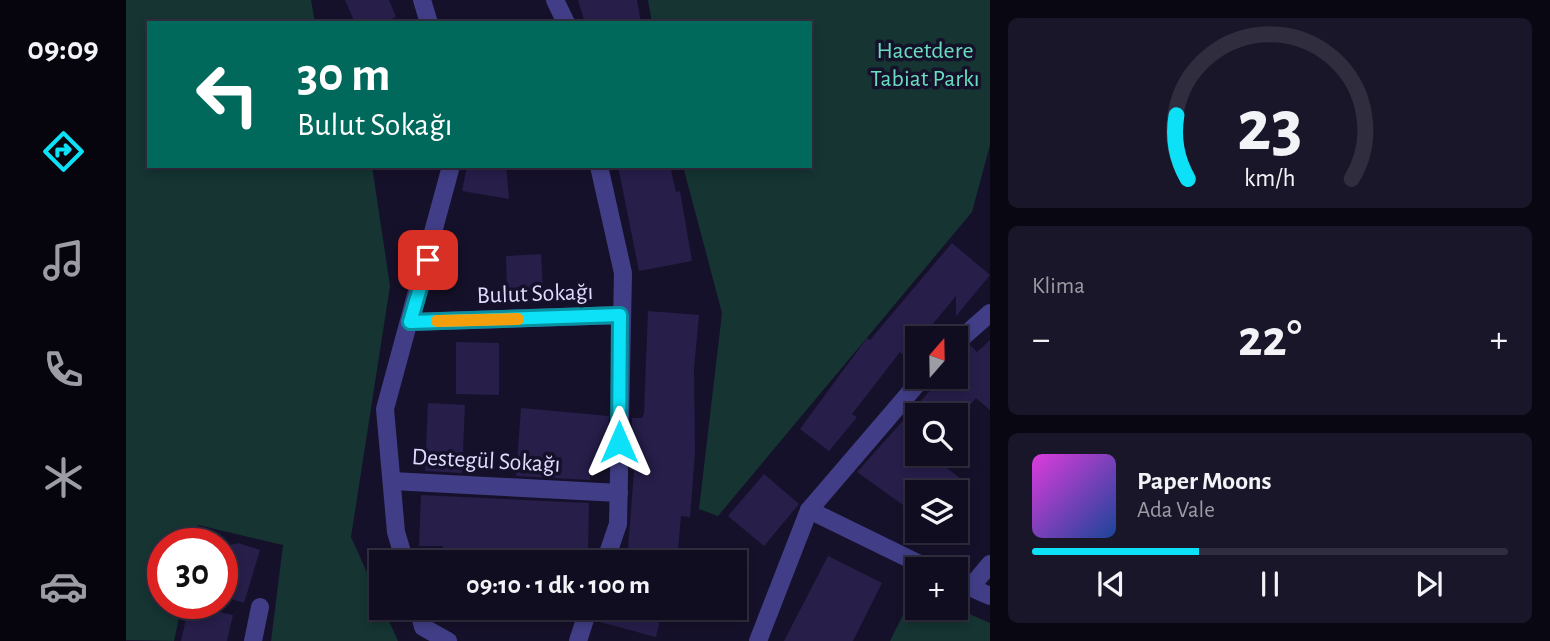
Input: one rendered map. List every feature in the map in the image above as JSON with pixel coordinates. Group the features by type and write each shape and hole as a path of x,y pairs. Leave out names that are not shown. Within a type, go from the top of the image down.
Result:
{"street":[{"path":"422,0 428,21"},
{"path":"555,0 564,21"},
{"path":"401,550 396,532 385,409 451,168"},
{"path":"599,168 623,273 620,315 618,524 609,550"},
{"path":"968,332 990,313"},
{"name":"Bulut Sokağı","path":"410,322 620,315"},
{"path":"758,641 809,510 913,389"},
{"name":"Destegül Sokağı","path":"392,481 619,493"},
{"path":"809,510 905,557"},
{"path":"968,580 990,564"},
{"path":"968,586 990,596"},
{"path":"253,641 260,607"},
{"path":"421,620 423,627 448,641"},
{"path":"578,641 585,620"}],"green space":[{"path":"126,0 311,0 315,21 147,21 147,168 372,168 390,286 351,537 369,577 369,620 389,620 398,641 271,641 283,545 238,534 238,528 198,525 197,528 147,528 147,619 179,619 174,641 126,640"},
{"name":"Hacetdere Tabiat Parkı","path":"648,0 990,0 990,145 972,212 718,516 699,509 722,313 684,168 812,168 812,21 652,21"},
{"path":"905,611 905,620 968,620 968,613 990,623 990,641 890,641"}],"building":[{"path":"345,0 389,0 396,17 387,21 354,21"},
{"path":"578,0 637,0 641,21 584,21"},
{"path":"467,168 506,168 509,199 462,191"},
{"path":"618,168 670,168 676,192 680,191 692,261 639,271"},
{"path":"952,243 990,275 956,316 956,296 931,326 905,326 905,356 900,352 852,414 857,417 829,451 800,429 867,338 870,340"},
{"path":"541,254 543,288 507,294 506,256"},
{"path":"648,311 699,315 694,369 695,453 690,517 681,516 678,550 628,550 634,471 630,470 632,418 642,418"},
{"path":"990,340 990,410 976,398 968,407 968,403 919,403 931,389 968,389 968,349 971,346 977,352"},
{"path":"456,342 499,343 499,395 456,394"},
{"path":"428,403 465,405 462,473 425,471"},
{"path":"521,408 609,416 608,468 590,467 590,480 516,476"},
{"path":"905,418 905,466 944,466 963,480 905,480 905,506 857,472"},
{"path":"764,474 799,504 764,546 728,516"},
{"path":"421,495 589,503 588,549 443,550 443,546 419,546"},
{"path":"238,543 260,550 244,603 238,601"},
{"path":"828,556 882,583 853,641 784,641"},
{"path":"186,619 232,619 227,641 181,641"},
{"path":"596,620 660,620 656,637"}],"slow traffic":[{"path":"437,321 518,319"}],"route":[{"path":"428,260 410,322 620,315 619,442"}]}
